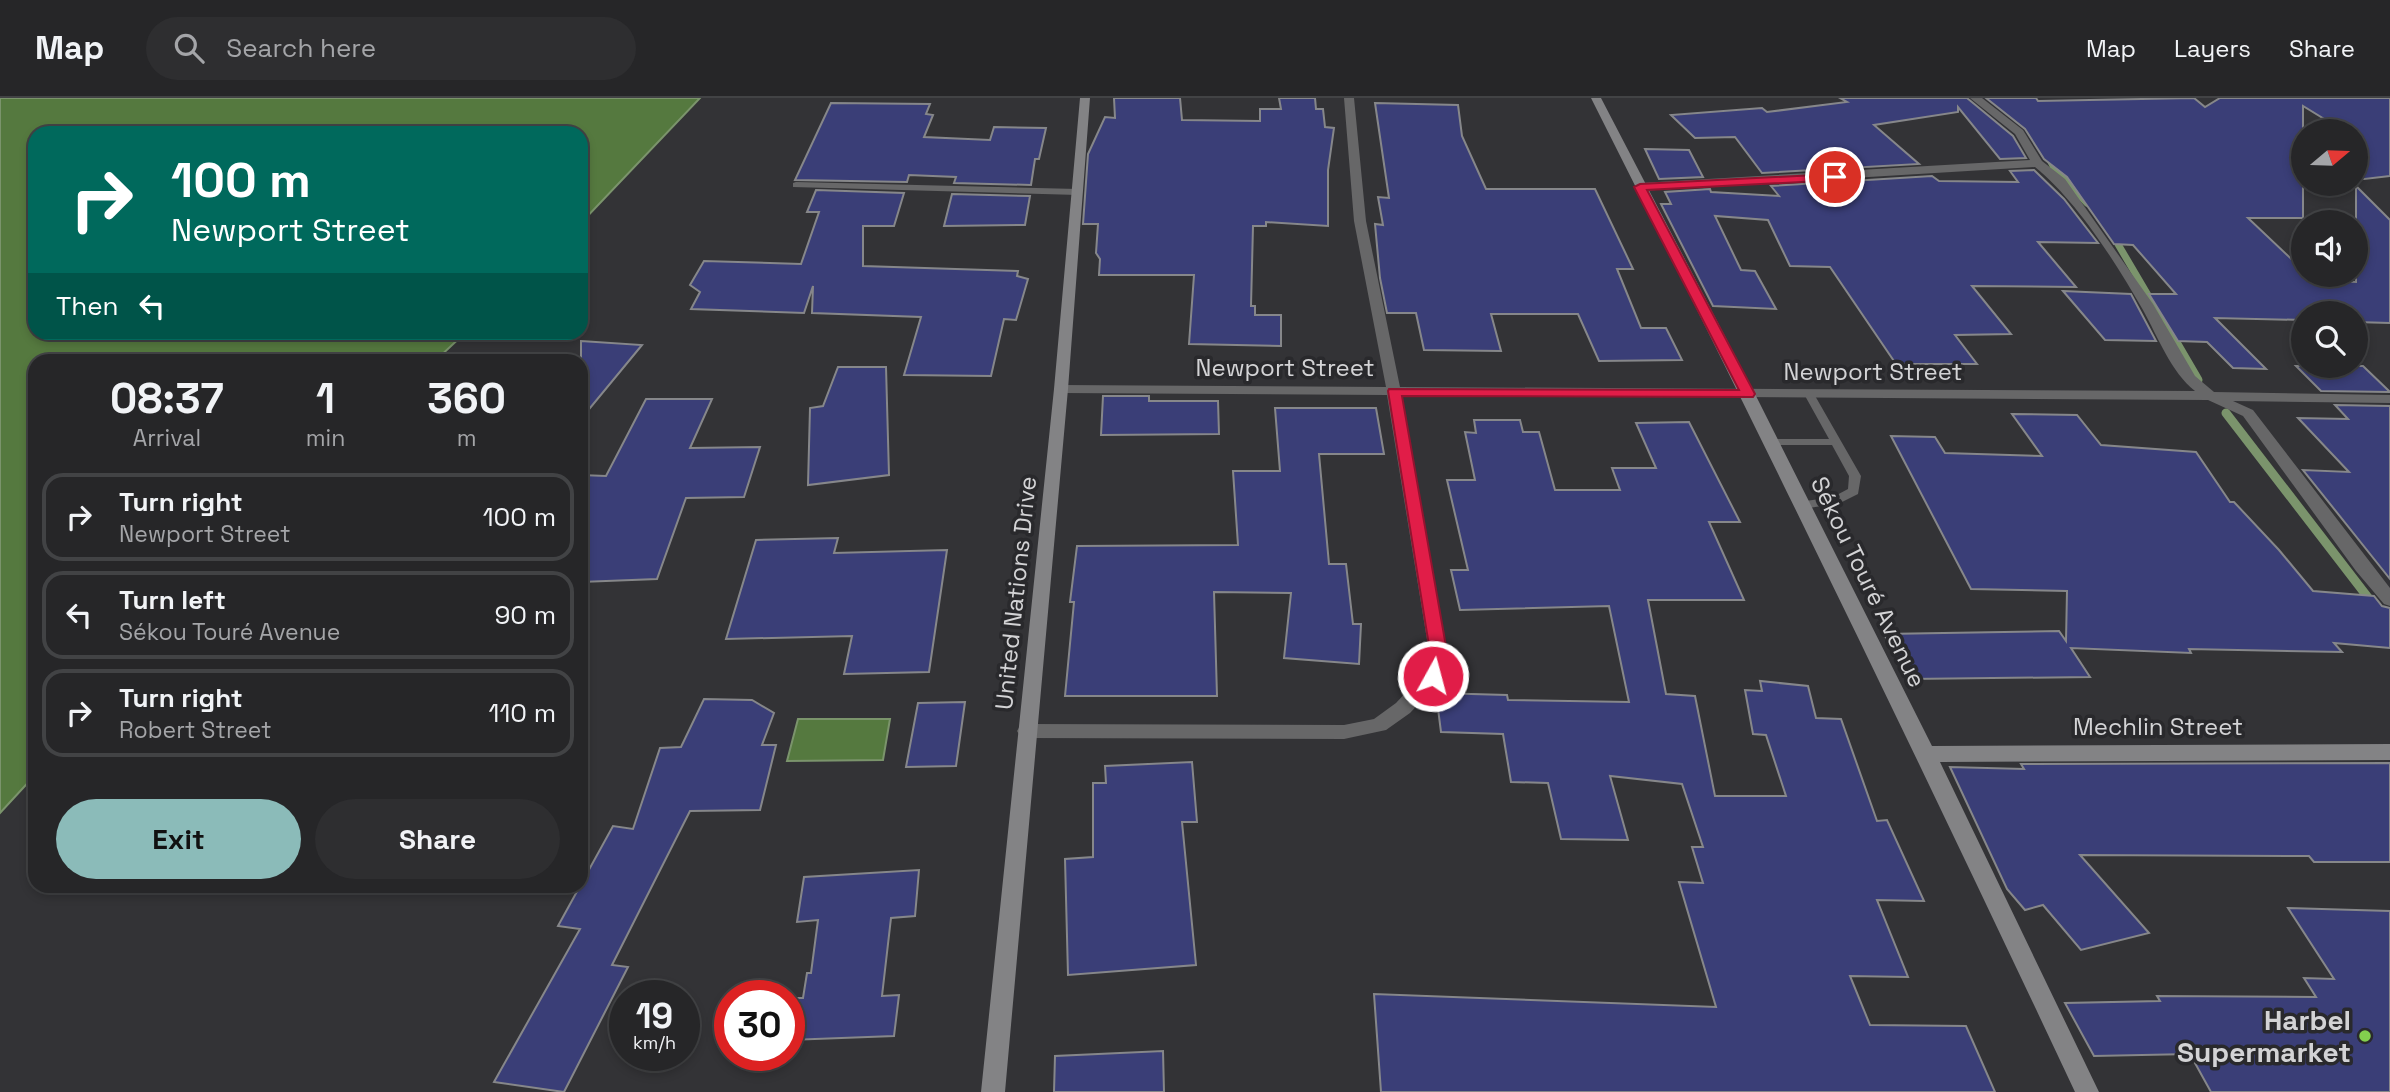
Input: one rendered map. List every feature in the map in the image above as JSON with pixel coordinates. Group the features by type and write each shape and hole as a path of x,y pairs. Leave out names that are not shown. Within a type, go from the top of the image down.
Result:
{"street":[{"name":"United Nations Drive","path":"993,1092 1061,390 1086,98"},
{"path":"1027,731 1345,732 1380,725 1403,708 1433,676 1438,652 1394,391 1360,221 1349,98"},
{"name":"Sékou Touré Avenue","path":"1597,98 1640,187 1748,394 1926,754 2087,1092"},
{"path":"1975,98 2019,132 2038,163 2061,182 2091,220 2139,293 2189,379 2210,396 2248,413 2362,567 2390,600"},
{"path":"1640,187 2038,163"},
{"name":"Newport Street","path":"1061,390 2390,399"},
{"name":"Mechlin Street","path":"1926,754 2390,752"}],"lane":[{"path":"796,185 1078,192"},
{"path":"1802,505 1836,500 1854,491 1855,476 1809,394"},
{"path":"1772,442 1835,442"}],"shaded area":[{"path":"0,98 700,98 588,216 588,126 28,126 28,340 457,340 442,354 28,354 28,783 0,813"},
{"path":"798,719 890,719 883,760 787,761"}],"building":[{"path":"1114,98 1180,98 1182,120 1260,121 1260,109 1281,109 1279,98 1315,98 1316,109 1323,109 1325,127 1334,128 1328,170 1328,226 1266,222 1266,226 1253,226 1251,306 1255,306 1255,315 1281,315 1281,346 1189,344 1194,275 1099,275 1100,259 1096,253 1098,224 1083,224 1088,154 1105,117 1115,118"},
{"path":"1840,98 1967,98 2013,136 2026,158 2000,159 1958,107 1958,112 1874,125 1919,164 1762,173 1735,137 1695,138 1671,115 1762,108 1767,112 1847,102"},
{"path":"1986,98 2036,98 2038,101 2194,98 2205,107 2220,98 2390,98 2390,176 2368,179 2368,119 2324,119 2303,106 2303,119 2291,119 2291,196 2303,196 2303,210 2291,210 2291,218 2248,218 2291,259 2291,287 2368,287 2368,210 2356,210 2356,196 2366,196 2390,220 2390,323 2368,322 2368,301 2291,301 2291,320 2215,318 2266,369 2233,368 2207,342 2178,341 2149,294 2176,294 2133,245 2114,244 2067,177 2044,159 2025,129"},
{"path":"831,103 930,104 926,114 933,115 924,137 990,140 994,127 1046,128 1039,159 1035,159 1031,185 954,183 956,177 909,175 907,182 795,180"},
{"path":"1375,103 1458,105 1462,136 1486,189 1595,189 1633,269 1617,269 1641,328 1666,328 1682,360 1599,361 1578,314 1491,314 1501,351 1424,350 1416,313 1387,313 1380,278 1375,224 1383,225 1378,197 1389,198"},
{"path":"1645,149 1689,150 1703,177 1659,179"},
{"path":"2034,170 2064,199 2098,243 2038,242 2076,287 1972,286 2011,334 1955,335 1977,364 1896,364 1830,267 1790,266 1768,220 1715,216 1741,270 1755,271 1776,309 1713,306 1661,204 1671,204 1665,192 1710,189 1711,192 1779,196 1771,186 1932,176 1939,181 2018,182 2010,171"},
{"path":"816,190 904,193 894,226 863,226 863,266 1018,271 1017,276 1028,279 1016,320 1004,319 991,376 904,375 921,317 812,313 813,286 804,313 691,309 700,292 690,285 704,261 801,264 819,212 807,212"},
{"path":"952,194 1030,196 1025,225 944,226"},
{"path":"2063,291 2131,294 2156,341 2105,340"},
{"path":"581,341 642,345 588,411 588,354 581,354"},
{"path":"838,367 886,367 889,475 808,485 810,408 823,406"},
{"path":"2368,371 2390,392 2321,391 2308,378 2368,378"},
{"path":"1103,396 1149,396 1149,401 1218,401 1219,434 1101,435"},
{"path":"646,399 712,399 690,448 760,447 744,497 686,498 657,579 588,582 588,475 606,476"},
{"path":"2335,405 2390,406 2390,579 2303,470 2349,472 2298,418 2348,419"},
{"path":"1275,408 1376,408 1384,454 1319,454 1329,564 1346,564 1353,624 1361,624 1359,664 1284,658 1291,593 1214,592 1217,696 1065,696 1074,602 1070,602 1077,546 1238,545 1233,471 1280,471"},
{"path":"2012,414 2077,415 2101,445 2196,452 2230,502 2234,502 2279,550 2313,591 2374,596 2382,606 2390,608 2390,648 2334,643 2342,652 2189,649 2191,653 2071,648 2090,677 1909,679 1884,634 2059,631 2066,641 2067,591 1971,589 1891,436 1935,437 1945,453 2042,456"},
{"path":"1474,420 1520,420 1523,432 1539,432 1555,490 1620,490 1612,468 1656,468 1636,423 1689,422 1740,522 1709,522 1744,600 1648,600 1666,694 1695,696 1715,796 1786,796 1766,735 1753,734 1745,690 1762,691 1760,681 1808,686 1816,718 1841,719 1877,821 1887,820 1924,901 1877,900 1908,977 1850,976 1870,1025 1966,1026 1995,1092 1381,1092 1374,994 1716,1007 1679,882 1703,883 1692,847 1703,847 1682,784 1610,776 1628,840 1561,839 1548,783 1511,782 1503,734 1441,732 1436,693 1507,695 1508,700 1629,702 1609,606 1460,610 1451,570 1468,570 1447,480 1475,480 1465,432 1476,433"},
{"path":"838,538 834,553 947,550 929,672 844,674 852,636 726,639 756,540"},
{"path":"704,699 752,700 774,713 762,745 776,745 760,810 690,811 612,965 628,967 621,980 609,980 609,1004 564,1092 494,1082 580,929 558,926 576,893 588,893 588,871 613,826 633,829 660,748 681,747"},
{"path":"965,702 956,766 906,767 918,703"},
{"path":"1192,762 1197,822 1182,822 1196,965 1068,975 1065,859 1093,857 1093,783 1106,783 1105,766"},
{"path":"2390,763 2390,862 2314,862 2309,856 2080,855 2149,933 2081,950 2043,905 2025,910 2007,889 1950,767 2024,769 2021,764"},
{"path":"919,870 915,916 891,918 882,996 899,995 894,1036 805,1039 805,986 807,973 811,973 818,920 797,922 804,877"},
{"path":"2288,908 2390,911 2390,1092 2211,1092 2190,1054 2094,1056 2065,1003 2160,1001 2157,996 2316,997 2304,978 2334,979"},
{"path":"1163,1051 1164,1092 1054,1092 1055,1056"}],"waterway":[{"path":"2049,158 2055,170 2087,203"},
{"path":"2112,234 2178,346"},
{"path":"2177,344 2198,380"},
{"path":"2226,413 2373,604"}],"place":[{"name":"Harbel Supermarket","path":"2365,1036"}],"route":[{"path":"1433,676 1438,652 1394,391 1748,394 1640,187 1835,177"}]}
